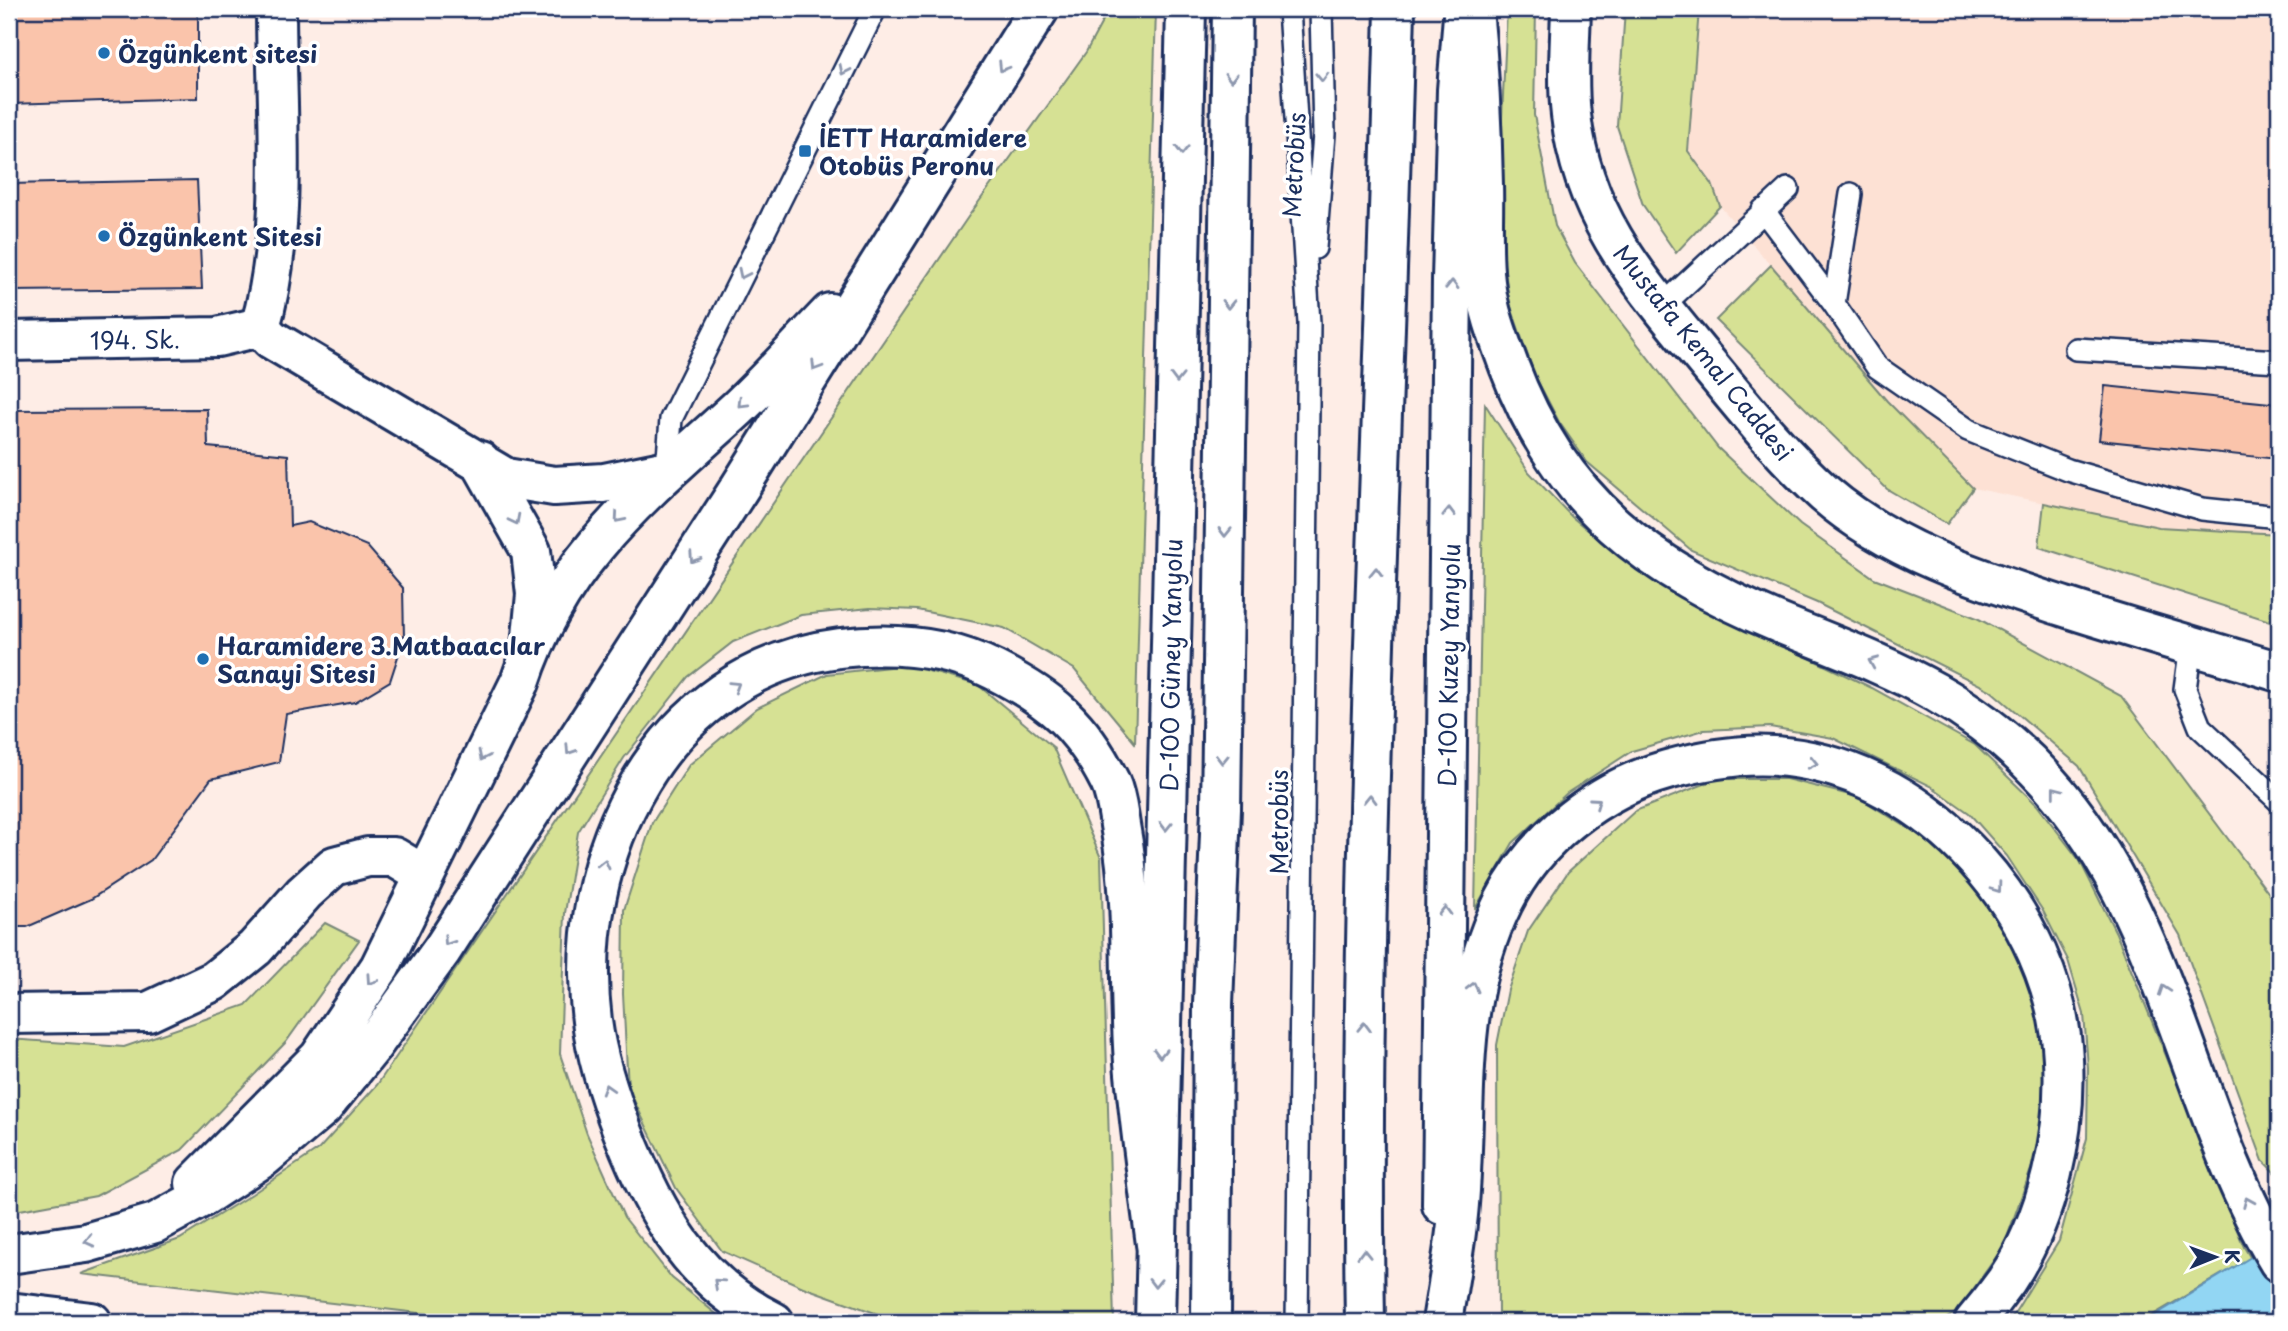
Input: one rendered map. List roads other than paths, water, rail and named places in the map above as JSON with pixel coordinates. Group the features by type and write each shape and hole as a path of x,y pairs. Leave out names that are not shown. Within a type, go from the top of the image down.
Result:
{"main road":[{"path":"276,9 277,240 271,288 260,327 271,339 506,478 554,486 604,483 667,470"},
{"path":"9,1254 86,1243 155,1223 201,1198 264,1157 323,1107 370,1049 442,950 740,486 1039,9"},
{"name":"D-100 Güney Yanyolu","path":"1155,1322 1186,9"},
{"path":"1211,1322 1213,1004 1222,809 1232,9"},
{"path":"1365,1322 1362,1133 1378,496 1395,9"},
{"name":"D-100 Kuzey Yanyolu","path":"1441,1322 1452,280 1457,90 1463,9"},
{"path":"1473,9 1481,85 1485,281 1499,341 1518,389 1544,441 1568,477 1594,508 1657,561 1727,601 1924,683 1974,714 2013,745 2050,783 2090,836 2116,881 2152,956 2241,1186 2261,1232 2279,1262"},
{"name":"Mustafa Kemal Caddesi","path":"1571,9 1571,115 1581,167 1595,207 1625,261 1661,307 1774,445 1826,495 1879,533 1987,582 2279,672"},
{"path":"155,1223 319,1058 380,967 520,682 531,647 569,579 622,513 739,407 832,311 878,244 943,163"},
{"name":"194. Sk.","path":"9,341 217,337 260,327"},
{"path":"480,461 531,551 536,594 531,647"},
{"path":"774,1322 721,1288 677,1243 634,1161 606,1087 592,1021 591,933 606,857 618,825 643,773 674,733 735,684 773,666 815,651 869,645 926,648 969,658 1038,693 1083,736 1113,787 1129,875 1134,1065 1156,1244"},
{"path":"1441,1322 1459,1204 1463,1062 1471,990 1504,902 1530,860 1566,824 1602,797 1643,776 1734,756 1786,757 1825,765 1885,788 1930,817 1972,855 1999,891 2025,930 2046,974 2057,1013 2063,1059 2061,1117 2053,1169 2024,1246 2007,1279 1974,1322"},
{"path":"9,1014 148,1012 224,973 255,948 304,893 334,866 368,858 394,857 424,875"},
{"path":"9,1312 92,1322"}],"lane":[{"path":"667,470 671,419 875,9"},
{"name":"Metrobüs","path":"1289,9 1309,323"},
{"name":"Metrobüs","path":"1297,1322 1309,323 1324,134 1321,9"},
{"path":"1661,307 1788,189"},
{"path":"1834,303 1851,194"},
{"path":"1763,210 1834,303 1877,367 1968,430 2068,470 2202,509 2279,517"},
{"path":"2076,349 2279,361"},
{"path":"2191,645 2185,689 2200,727 2279,801"}],"water":[{"path":"2279,1240 2279,1317 2270,1322 2144,1322"}],"place":[{"name":"Özgünkent sitesi","path":"104,53"},
{"name":"İETT Haramidere Otobüs Peronu","path":"805,151"},
{"name":"Özgünkent Sitesi","path":"104,236"},
{"name":"Haramidere 3.Matbaacılar Sanayi Sitesi","path":"203,659"}]}
